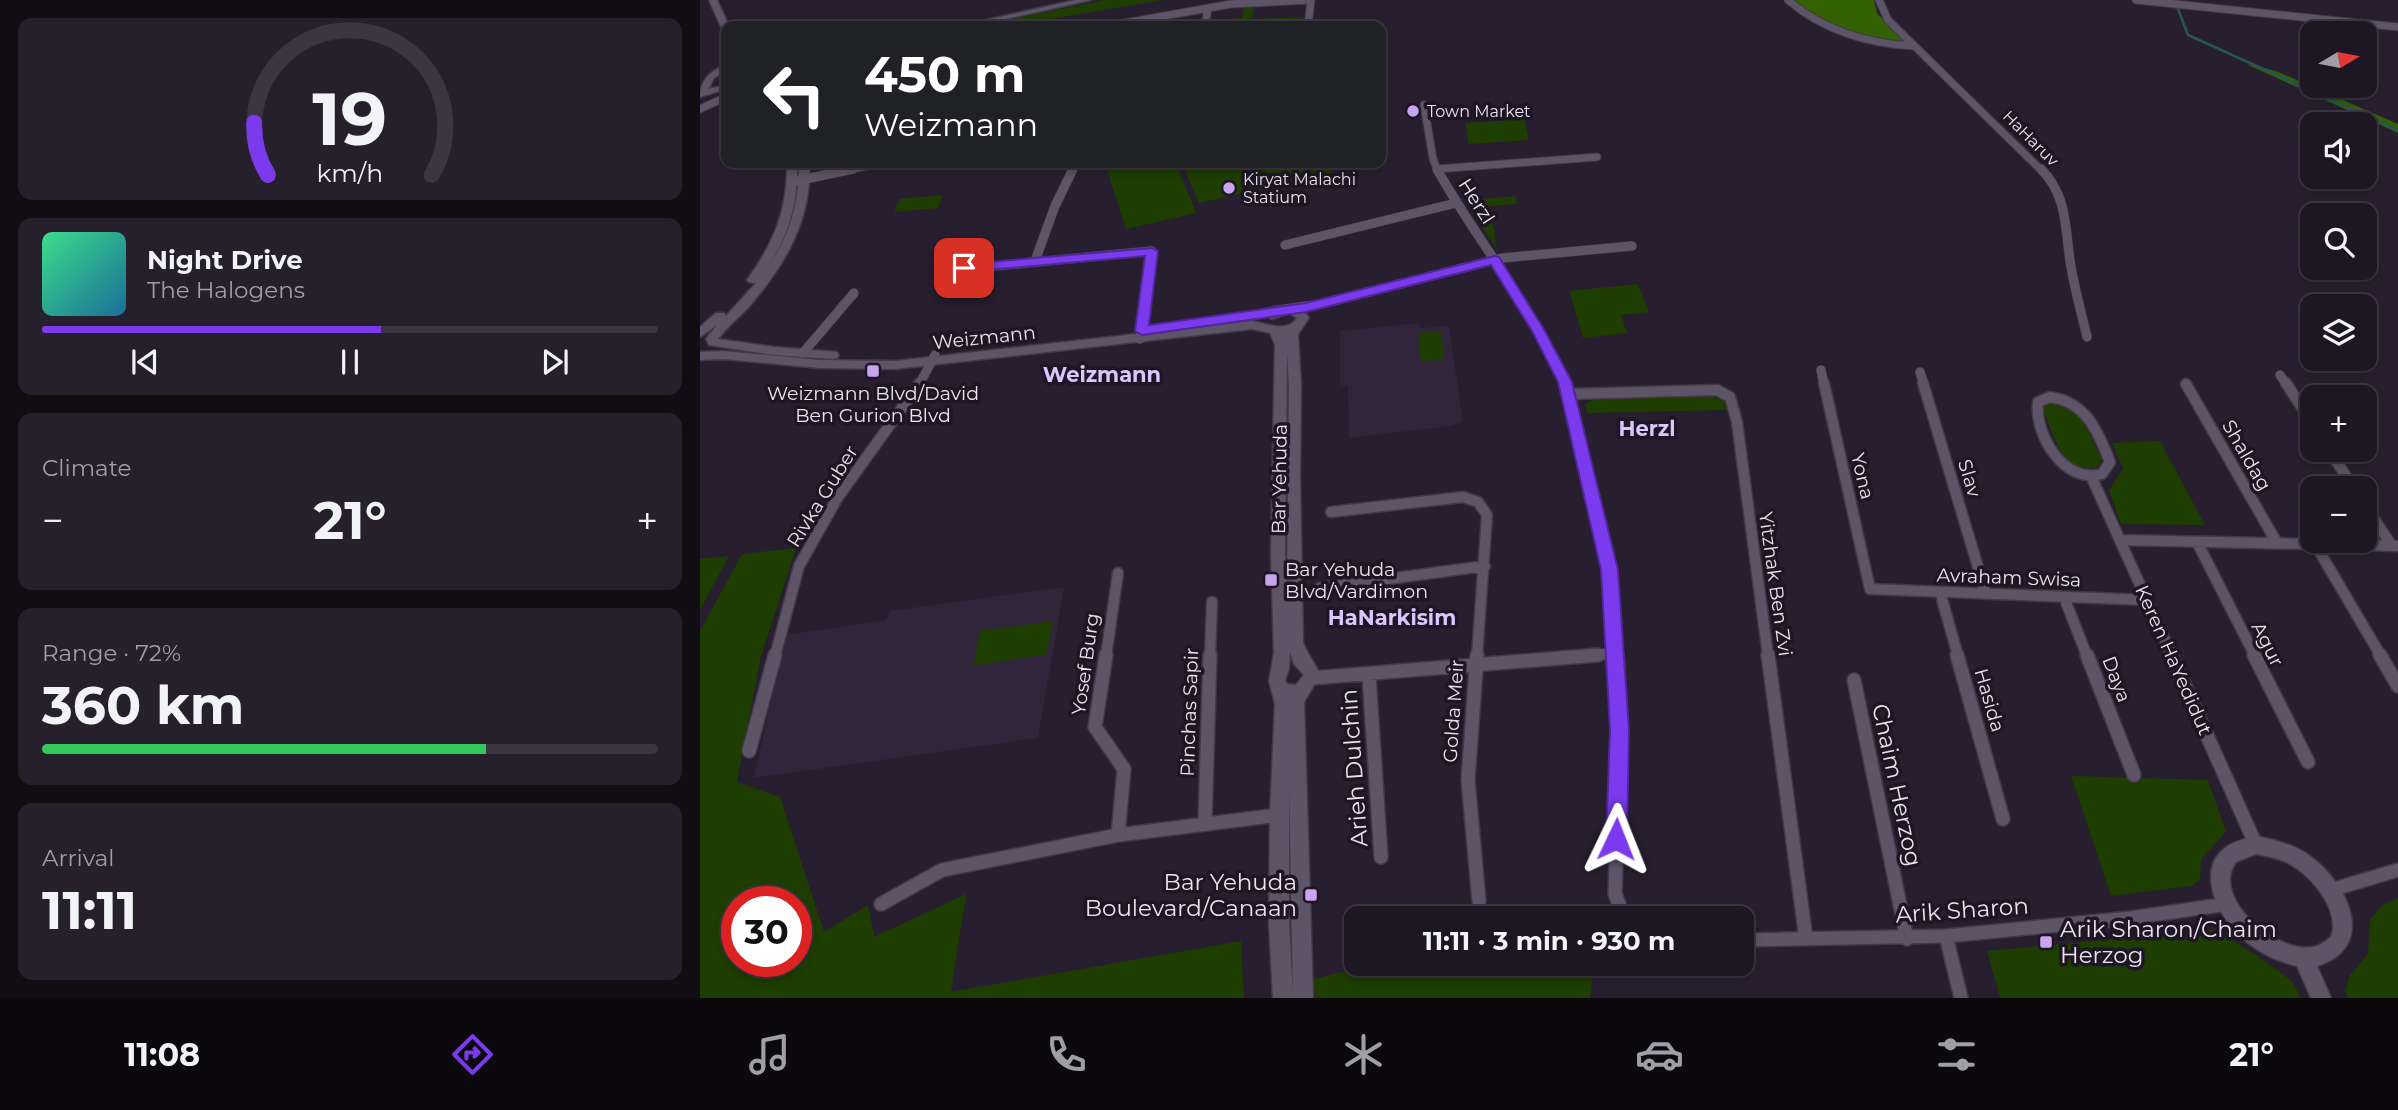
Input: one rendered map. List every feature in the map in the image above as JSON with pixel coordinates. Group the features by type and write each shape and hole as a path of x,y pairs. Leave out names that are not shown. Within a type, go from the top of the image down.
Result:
{"street":[{"path":"713,0 722,21"},
{"path":"987,21 1087,0"},
{"path":"1136,21 1240,4 1311,0 1309,21"},
{"path":"1788,0 1806,15 1838,30 1914,46"},
{"name":"HaHaruv","path":"1879,0 1888,20 2043,168 2054,182 2066,215 2070,262 2087,337"},
{"path":"2136,0 2398,27"},
{"path":"1206,21 1208,8"},
{"path":"721,69 702,84 721,90"},
{"path":"700,109 721,93"},
{"name":"Herzl","path":"1424,105 1437,169 1538,331 1569,394 1609,570 1617,653 1620,730 1615,894 1620,906"},
{"path":"1437,169 1597,157"},
{"path":"706,337 774,251 786,224 793,182 792,168"},
{"path":"706,337 761,286 786,250 799,222 804,168"},
{"path":"793,182 857,168"},
{"path":"1035,261 1055,206 1074,168"},
{"path":"1285,244 1457,203"},
{"name":"Weizmann","path":"1141,335 1332,302 1495,260 1632,246"},
{"path":"941,271 1152,251 1141,335"},
{"path":"803,353 853,293"},
{"name":"Weizmann","path":"700,356 723,355 850,365 933,359 1252,325 1287,330 1332,302"},
{"path":"1273,329 1268,321 1270,316 1282,310 1298,312 1300,322"},
{"name":"Bar Yehuda","path":"1300,322 1292,334 1295,385 1295,642 1305,678 1296,702 1303,998"},
{"name":"Bar Yehuda","path":"1273,329 1281,345 1278,479 1282,653 1280,680 1283,704 1279,923 1283,998"},
{"path":"700,356 710,348 706,337"},
{"name":"Weizmann","path":"706,337 803,353 933,359"},
{"name":"Rivka Guber","path":"749,751 799,566 822,522 922,381 933,359"},
{"name":"Yona","path":"1821,370 1870,589"},
{"name":"Slav","path":"1920,372 1986,594"},
{"path":"2280,375 2300,405"},
{"name":"Shaldag","path":"2186,384 2277,543"},
{"name":"Yitzhak Ben Zvi","path":"1569,394 1717,390 1730,397 1737,422 1807,939"},
{"path":"2043,398 2067,399 2087,413 2110,462 2105,472 2091,476 2073,472 2059,461 2036,412 2036,407 2043,398"},
{"name":"Keren HaYedidut","path":"2091,476 2256,845"},
{"name":"Golda Meir","path":"1331,512 1464,497 1476,499 1483,505 1487,515 1468,780 1479,901"},
{"path":"2377,522 2395,546"},
{"path":"2120,540 2300,544"},
{"name":"Agur","path":"2197,542 2308,762"},
{"path":"2377,546 2395,546"},
{"path":"2320,553 2398,686"},
{"path":"1320,588 1485,566"},
{"name":"Yosef Burg","path":"1118,573 1095,727 1124,769 1118,835"},
{"name":"Avraham Swisa","path":"1870,589 2147,600"},
{"name":"Hasida","path":"1940,592 2003,819"},
{"name":"Daya","path":"2064,597 2134,775"},
{"name":"Pinchas Sapir","path":"1205,823 1212,602"},
{"path":"1305,678 1290,693 1280,680 1288,665 1305,678 1369,676 1476,663 1617,653"},
{"name":"Arieh Dulchin","path":"1369,676 1381,857"},
{"name":"Chaim Herzog","path":"1854,680 1908,939"},
{"path":"881,904 942,870 1118,835 1279,815"},
{"path":"2239,847 2272,847 2304,863 2331,890 2343,923 2341,938 2333,949 2303,957 2281,952 2260,940 2241,924 2227,904 2220,886 2220,869 2227,855 2239,847"},
{"path":"2331,890 2398,870"},
{"name":"Arik Sharon","path":"1754,940 1908,939 2131,918 2227,904"},
{"path":"1946,936 1961,998"},
{"path":"2303,957 2321,998"}],"shaded area":[{"path":"1419,323 1420,328 1449,326 1463,422 1451,426 1349,438 1348,385 1340,385 1340,331"},
{"path":"1064,587 1038,738 754,778 786,635 886,620 890,611"}],"green space":[{"path":"1105,0 1162,0 1038,21 1002,21"},
{"path":"1793,0 1874,0 1877,13 1904,41 1891,42 1861,36 1830,24"},
{"path":"1244,5 1255,5 1252,19 1304,17 1304,21 1214,21 1242,18"},
{"path":"2246,64 2276,71 2300,81 2300,89"},
{"path":"2321,98 2338,98 2370,112 2352,112"},
{"path":"2377,115 2398,124 2398,133 2377,123"},
{"path":"1524,119 1529,140 1469,144 1465,123"},
{"path":"1178,168 1196,213 1126,229 1107,170"},
{"name":"Kiryat Malachi Statium","path":"1184,168 1330,168 1332,173 1199,203"},
{"path":"943,195 938,208 894,212 900,199"},
{"path":"1516,196 1517,204 1490,206 1497,249 1464,201"},
{"path":"1638,284 1649,312 1621,315 1627,333 1583,338 1569,291"},
{"path":"1441,331 1444,359 1421,362 1418,333"},
{"path":"1636,395 1715,397 1726,402 1729,410 1587,413 1585,404 1596,398"},
{"path":"2054,401 2078,410 2102,460 2096,468 2084,468 2074,464 2061,451 2044,412 2044,404"},
{"path":"2160,441 2205,525 2121,524 2109,490 2123,468 2112,443"},
{"path":"796,548 761,656 737,782 780,797 809,886 721,886 721,977 812,977 812,895 824,932 868,905 874,937 966,894 951,992 1241,941 1244,998 700,998 700,631 742,554"},
{"path":"729,556 700,610 700,559"},
{"path":"1053,621 1047,654 973,666 980,631"},
{"path":"2071,776 2208,780 2226,832 2201,859 2200,880 2191,886 2111,896"},
{"path":"2398,898 2398,998 2348,998 2345,991 2350,975 2368,954 2370,920 2382,905"},
{"path":"2213,930 2288,978 2300,998 2000,998 1987,951"},
{"path":"1344,972 1344,976 1593,976 1590,998 1315,998 1313,979"}],"waterway":[{"path":"2177,6 2188,35 2398,130"}],"place":[{"name":"Town Market","path":"1413,111"},
{"name":"Kiryat Malachi Statium","path":"1229,188"},
{"name":"Weizmann Blvd/David Ben Gurion Blvd","path":"873,371"},
{"name":"Bar Yehuda Blvd/Vardimon","path":"1271,580"},
{"name":"Bar Yehuda Boulevard/Canaan","path":"1311,895"},
{"name":"Arik Sharon/Chaim Herzog","path":"2046,942"}],"district":[{"name":"Weizmann","path":"1102,375"},
{"name":"Herzl","path":"1647,429"},
{"name":"HaNarkisim","path":"1392,618"}],"route":[{"path":"964,268 1152,251 1142,331 1298,309 1495,260 1565,382 1609,570 1617,653 1620,730 1616,839"}]}
